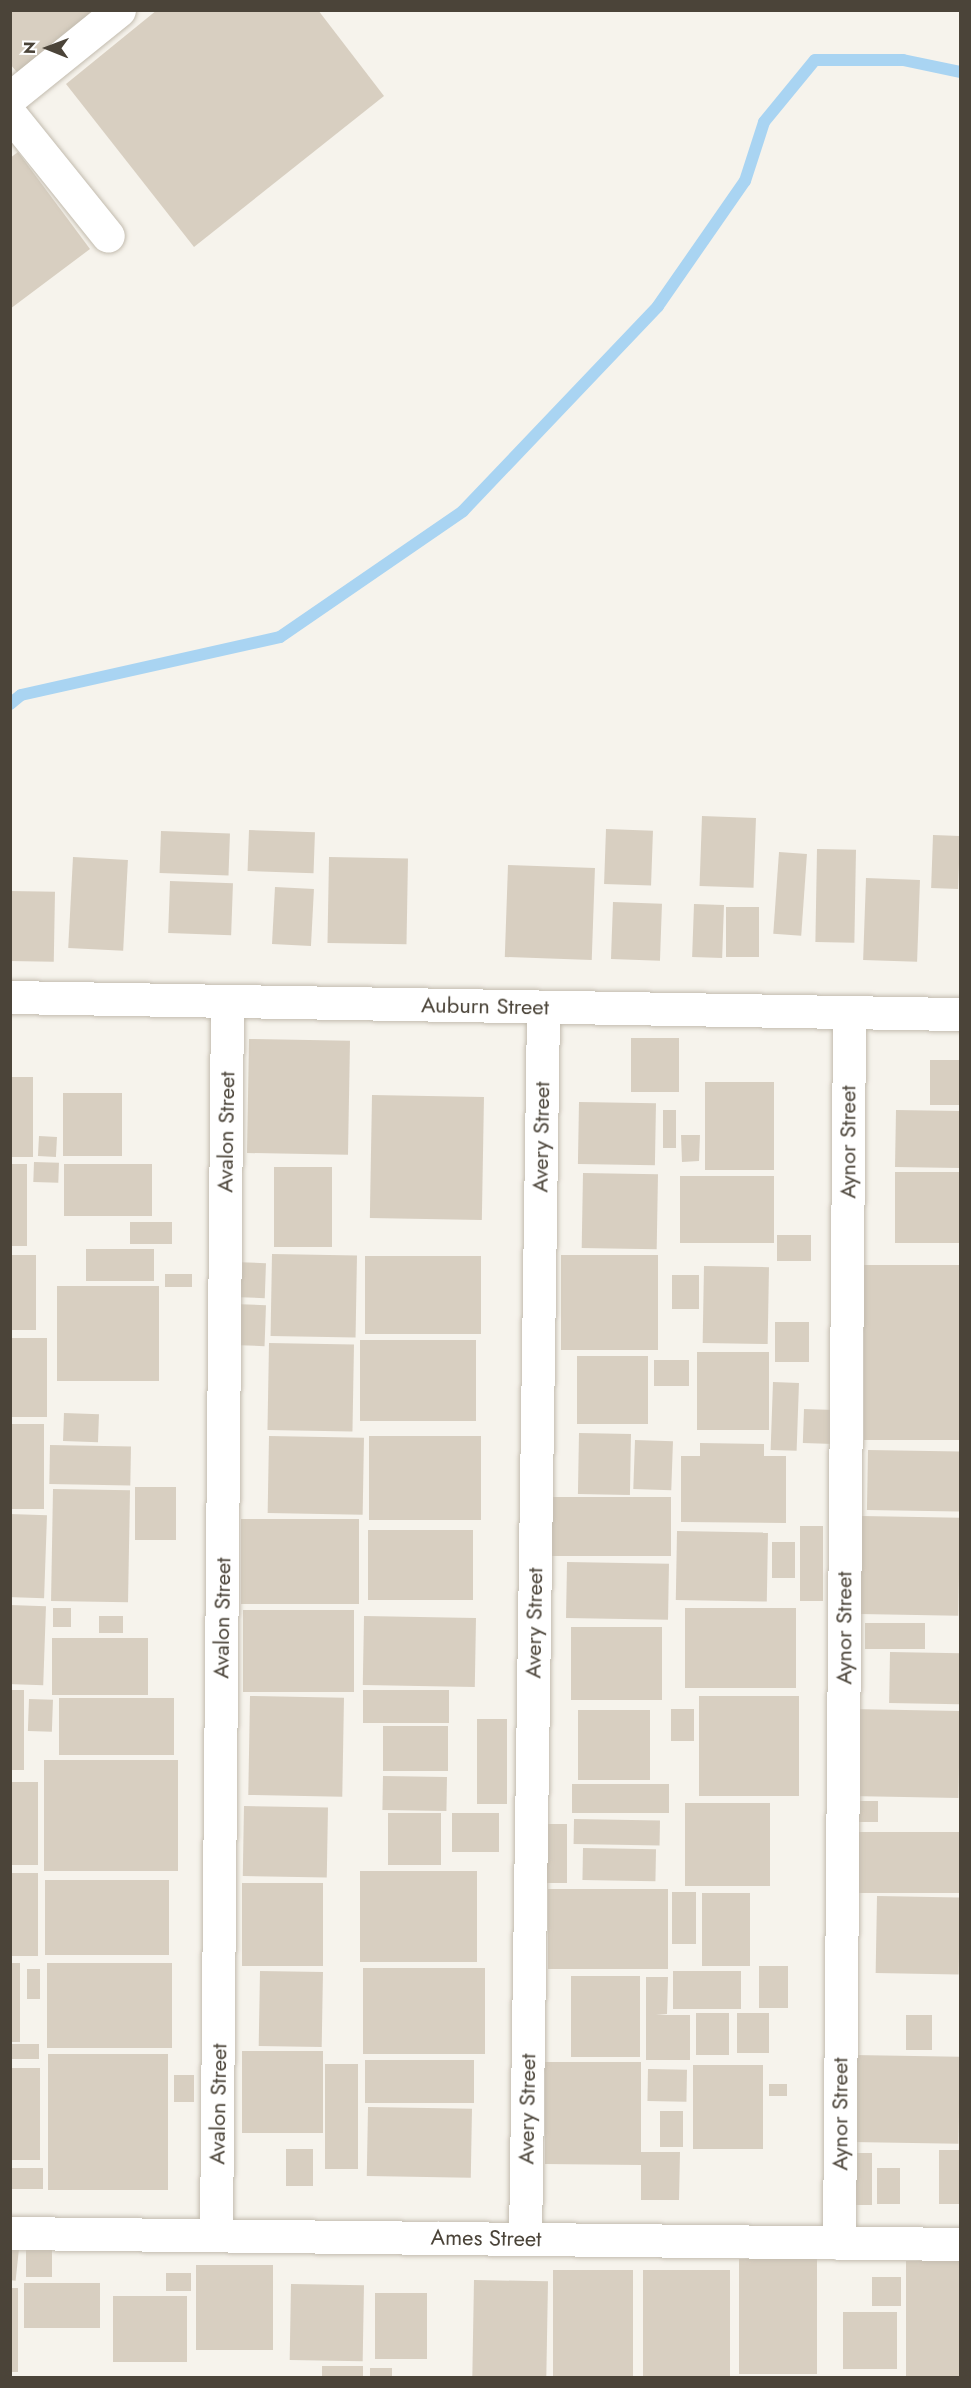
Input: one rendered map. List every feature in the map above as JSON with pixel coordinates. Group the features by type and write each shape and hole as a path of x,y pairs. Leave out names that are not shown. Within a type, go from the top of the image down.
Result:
{"street":[{"path":"10,98 119,10"},
{"path":"10,114 108,236"},
{"name":"Auburn Street","path":"10,997 960,1014"},
{"name":"Avalon Street","path":"216,2235 227,1001"},
{"name":"Avery Street","path":"525,2239 543,1007"},
{"name":"Aynor Street","path":"839,2243 849,1013"},
{"name":"Ames Street","path":"10,2233 960,2244"}],"building":[{"path":"10,10 107,10 22,78 10,64"},
{"path":"157,10 318,10 384,96 194,247 66,84"},
{"path":"18,152 90,249 10,309 10,158"},
{"path":"702,816 756,818 754,888 700,886"},
{"path":"606,829 653,831 651,886 604,884"},
{"path":"249,830 315,832 314,873 248,871"},
{"path":"161,831 230,833 228,875 160,873"},
{"path":"933,835 960,836 958,889 931,888"},
{"path":"817,849 856,850 854,943 815,942"},
{"path":"779,852 807,854 801,936 773,934"},
{"path":"73,857 128,860 123,951 68,948"},
{"path":"329,857 408,858 406,944 327,943"},
{"path":"508,865 595,868 592,960 505,957"},
{"path":"866,878 920,880 917,962 863,960"},
{"path":"170,881 233,883 231,935 168,933"},
{"path":"275,887 314,889 311,946 272,944"},
{"path":"10,891 55,892 54,962 10,961"},
{"path":"613,902 662,904 660,961 611,959"},
{"path":"694,904 724,905 722,958 692,957"},
{"path":"726,907 759,907 759,957 726,957"},
{"path":"631,1038 679,1038 679,1092 631,1092"},
{"path":"249,1039 350,1041 348,1155 247,1153"},
{"path":"930,1060 960,1060 960,1105 930,1105"},
{"path":"10,1077 33,1077 33,1157 10,1157"},
{"path":"705,1082 774,1082 774,1170 705,1170"},
{"path":"63,1093 122,1093 122,1156 63,1156"},
{"path":"372,1095 484,1097 482,1220 370,1218"},
{"path":"579,1102 656,1103 655,1165 578,1164"},
{"path":"663,1110 676,1110 676,1148 663,1148"},
{"path":"896,1110 960,1111 959,1168 895,1167"},
{"path":"681,1135 700,1135 699,1161 682,1162"},
{"path":"39,1136 57,1137 56,1157 38,1156"},
{"path":"34,1162 59,1163 58,1183 33,1182"},
{"path":"10,1164 27,1164 27,1246 10,1246"},
{"path":"64,1164 152,1164 152,1216 64,1216"},
{"path":"274,1167 332,1167 332,1247 274,1247"},
{"path":"895,1172 960,1172 960,1243 895,1243"},
{"path":"583,1173 658,1174 657,1249 582,1248"},
{"path":"680,1176 774,1176 774,1243 680,1243"},
{"path":"130,1222 172,1222 172,1244 130,1244"},
{"path":"777,1235 811,1235 811,1261 777,1261"},
{"path":"86,1249 154,1249 154,1281 86,1281"},
{"path":"272,1254 357,1255 356,1337 271,1336"},
{"path":"10,1255 36,1255 36,1330 10,1330"},
{"path":"561,1255 658,1255 658,1350 561,1350"},
{"path":"365,1256 481,1256 481,1334 365,1334"},
{"path":"233,1262 266,1263 265,1298 232,1297"},
{"path":"864,1265 960,1265 960,1440 864,1440"},
{"path":"704,1266 769,1267 768,1344 703,1343"},
{"path":"165,1274 192,1274 192,1287 165,1287"},
{"path":"672,1275 699,1275 699,1309 672,1309"},
{"path":"57,1286 159,1286 159,1381 57,1381"},
{"path":"233,1304 266,1305 265,1346 232,1345"},
{"path":"775,1322 809,1322 809,1362 775,1362"},
{"path":"10,1338 47,1338 47,1417 10,1417"},
{"path":"360,1340 476,1340 476,1421 360,1421"},
{"path":"269,1343 354,1344 352,1431 267,1430"},
{"path":"697,1352 769,1352 769,1430 697,1430"},
{"path":"577,1356 648,1356 648,1424 577,1424"},
{"path":"654,1360 689,1360 689,1386 654,1386"},
{"path":"773,1382 799,1383 797,1451 771,1450"},
{"path":"804,1409 835,1410 834,1444 803,1443"},
{"path":"64,1413 99,1414 98,1442 63,1441"},
{"path":"10,1424 44,1424 44,1509 10,1509"},
{"path":"579,1433 631,1434 630,1495 578,1494"},
{"path":"269,1436 364,1438 363,1515 268,1513"},
{"path":"369,1436 481,1436 481,1520 369,1520"},
{"path":"635,1440 673,1441 671,1490 633,1489"},
{"path":"700,1443 764,1444 764,1456 786,1456 786,1523 681,1522 681,1456 700,1456"},
{"path":"50,1445 131,1446 130,1485 49,1484"},
{"path":"868,1450 960,1452 959,1512 867,1510"},
{"path":"135,1487 176,1487 176,1540 135,1540"},
{"path":"53,1489 130,1490 128,1602 51,1601"},
{"path":"551,1497 671,1497 671,1556 551,1556"},
{"path":"10,1514 47,1515 44,1598 10,1597"},
{"path":"862,1516 960,1518 958,1616 860,1614"},
{"path":"241,1519 359,1519 359,1604 241,1604"},
{"path":"800,1526 823,1526 823,1601 800,1601"},
{"path":"368,1530 473,1530 473,1600 368,1600"},
{"path":"677,1531 768,1533 767,1602 676,1600"},
{"path":"772,1542 795,1542 795,1578 772,1578"},
{"path":"567,1562 669,1564 668,1620 566,1618"},
{"path":"10,1605 46,1606 43,1685 10,1684"},
{"path":"53,1608 71,1608 71,1627 53,1627"},
{"path":"685,1608 796,1608 796,1688 685,1688"},
{"path":"243,1610 354,1610 354,1692 243,1692"},
{"path":"99,1616 123,1616 123,1633 99,1633"},
{"path":"364,1616 476,1618 475,1687 363,1685"},
{"path":"865,1623 925,1623 925,1649 865,1649"},
{"path":"571,1627 662,1627 662,1700 571,1700"},
{"path":"52,1638 148,1638 148,1695 52,1695"},
{"path":"890,1652 960,1653 959,1704 889,1703"},
{"path":"10,1690 24,1690 24,1770 10,1770"},
{"path":"363,1690 449,1690 449,1723 363,1723"},
{"path":"250,1696 344,1698 342,1797 248,1795"},
{"path":"699,1696 799,1696 799,1796 699,1796"},
{"path":"59,1698 174,1698 174,1755 59,1755"},
{"path":"29,1699 53,1700 52,1732 28,1731"},
{"path":"671,1709 694,1709 694,1741 671,1741"},
{"path":"851,1709 960,1711 958,1798 849,1796"},
{"path":"578,1710 650,1710 650,1780 578,1780"},
{"path":"477,1719 507,1719 507,1804 477,1804"},
{"path":"383,1726 448,1726 448,1771 383,1771"},
{"path":"44,1760 178,1760 178,1871 44,1871"},
{"path":"383,1776 447,1777 446,1811 382,1810"},
{"path":"10,1782 38,1782 38,1865 10,1865"},
{"path":"572,1784 669,1784 669,1813 572,1813"},
{"path":"857,1801 878,1801 878,1822 857,1822"},
{"path":"685,1803 770,1803 770,1886 685,1886"},
{"path":"244,1806 328,1807 327,1877 243,1876"},
{"path":"388,1813 441,1813 441,1865 388,1865"},
{"path":"452,1813 499,1813 499,1852 452,1852"},
{"path":"574,1819 660,1821 660,1845 574,1844"},
{"path":"545,1824 567,1824 567,1883 545,1883"},
{"path":"850,1832 960,1832 960,1893 850,1893"},
{"path":"583,1848 656,1849 655,1881 582,1880"},
{"path":"360,1871 477,1871 477,1962 360,1962"},
{"path":"10,1873 38,1873 38,1956 10,1956"},
{"path":"45,1880 169,1880 169,1955 45,1955"},
{"path":"242,1883 323,1883 323,1966 242,1966"},
{"path":"548,1889 668,1889 668,1969 548,1969"},
{"path":"672,1892 696,1892 696,1944 672,1944"},
{"path":"702,1893 750,1893 750,1966 702,1966"},
{"path":"877,1896 960,1897 959,1974 876,1973"},
{"path":"10,1963 20,1963 20,2042 10,2042"},
{"path":"47,1963 172,1963 172,2048 47,2048"},
{"path":"759,1966 788,1966 788,2008 759,2008"},
{"path":"363,1968 485,1968 485,2054 363,2054"},
{"path":"27,1969 40,1969 40,1999 27,1999"},
{"path":"260,1971 323,1972 322,2047 259,2046"},
{"path":"673,1971 741,1971 741,2009 673,2009"},
{"path":"571,1976 640,1976 640,2057 571,2057"},
{"path":"646,1977 668,1977 667,2014 656,2015 690,2015 690,2060 646,2060"},
{"path":"696,2013 729,2013 729,2055 696,2055"},
{"path":"737,2013 769,2013 769,2053 737,2053"},
{"path":"906,2015 932,2015 932,2050 906,2050"},
{"path":"10,2044 39,2044 39,2059 10,2059"},
{"path":"242,2051 323,2051 323,2133 242,2133"},
{"path":"48,2054 168,2054 168,2190 48,2190"},
{"path":"853,2055 960,2057 958,2144 851,2142"},
{"path":"365,2060 474,2060 474,2103 365,2103"},
{"path":"545,2062 641,2062 641,2152 680,2152 679,2200 641,2200 641,2165 545,2164"},
{"path":"325,2064 358,2064 358,2169 325,2169"},
{"path":"693,2065 763,2065 763,2149 693,2149"},
{"path":"10,2068 40,2068 40,2160 10,2160"},
{"path":"648,2069 687,2070 686,2102 647,2101"},
{"path":"174,2075 194,2075 194,2102 174,2102"},
{"path":"769,2084 787,2084 787,2096 769,2096"},
{"path":"368,2107 472,2109 471,2178 367,2176"},
{"path":"660,2111 683,2111 683,2147 660,2147"},
{"path":"286,2149 313,2149 313,2186 286,2186"},
{"path":"939,2150 960,2150 960,2204 939,2204"},
{"path":"851,2153 872,2153 872,2205 851,2205"},
{"path":"10,2168 43,2168 43,2189 10,2189"},
{"path":"877,2168 900,2168 900,2204 877,2204"},
{"path":"26,2247 52,2247 52,2277 26,2277"},
{"path":"10,2248 19,2249 16,2281 10,2280"},
{"path":"739,2259 817,2259 817,2374 739,2374"},
{"path":"906,2261 960,2261 960,2378 906,2378"},
{"path":"196,2265 273,2265 273,2350 196,2350"},
{"path":"553,2270 633,2270 633,2378 553,2378"},
{"path":"643,2270 730,2270 730,2378 643,2378"},
{"path":"166,2273 191,2273 191,2291 166,2291"},
{"path":"872,2277 901,2277 901,2306 872,2306"},
{"path":"474,2280 548,2281 546,2378 472,2377"},
{"path":"24,2283 100,2283 100,2328 24,2328"},
{"path":"291,2284 364,2285 363,2361 290,2360"},
{"path":"10,2288 18,2288 18,2372 10,2372"},
{"path":"375,2293 427,2293 427,2359 375,2359"},
{"path":"113,2296 187,2296 187,2362 113,2362"},
{"path":"843,2312 897,2312 897,2369 843,2369"},
{"path":"322,2366 363,2366 363,2378 322,2378"},
{"path":"370,2368 392,2368 392,2378 370,2378"}],"waterway":[{"path":"10,704 21,695 280,637 463,511 658,306 745,181 764,122 815,60 903,60 960,72"}]}
